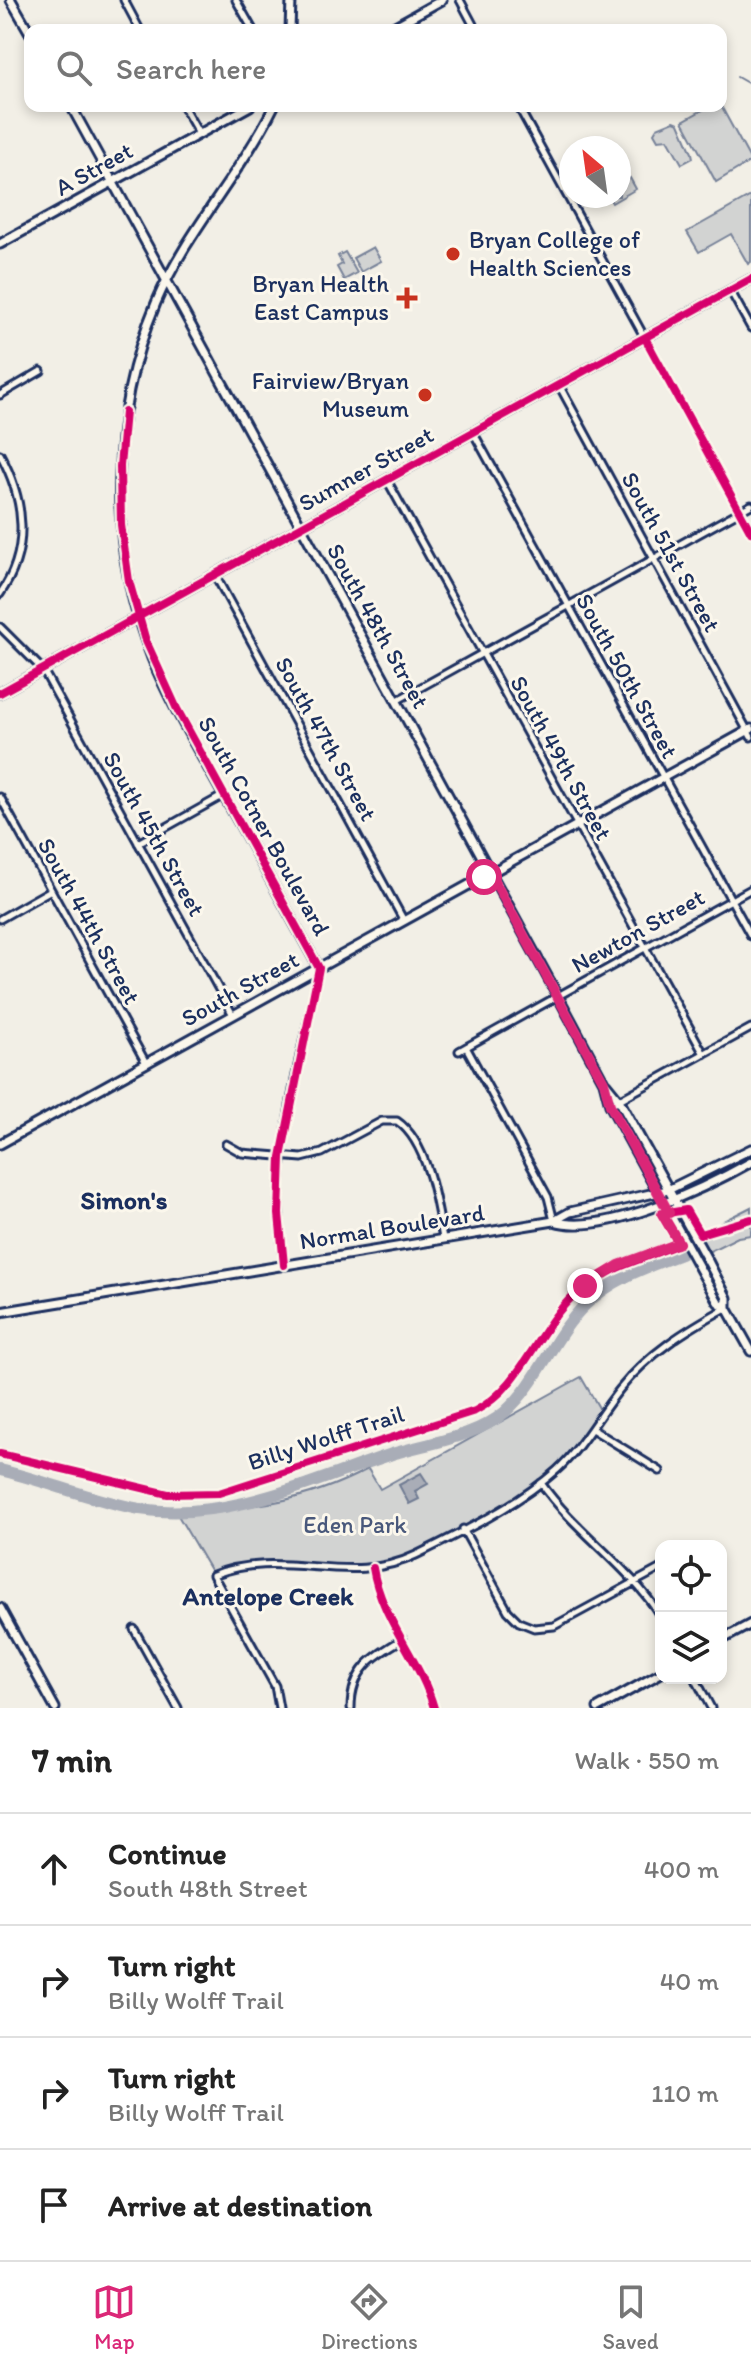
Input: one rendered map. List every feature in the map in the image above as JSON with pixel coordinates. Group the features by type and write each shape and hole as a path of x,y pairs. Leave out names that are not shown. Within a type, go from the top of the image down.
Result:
{"main road":[{"path":"11,0 25,24"},
{"path":"399,24 442,0"},
{"path":"290,24 291,2"},
{"name":"South 48th Street","path":"74,112 604,1082 619,1100 674,1200 727,1298 727,1308"},
{"name":"A Street","path":"0,244 239,112"},
{"name":"South Cotner Boulevard","path":"271,112 260,135 199,223 166,280 138,354 122,436 122,539 138,617 165,687 319,968"},
{"name":"Sumner Street","path":"0,693 751,279"},
{"name":"South Street","path":"0,1144 750,732"},
{"name":"South 48th Street","path":"604,1082 610,1105 664,1204 718,1302 727,1308 751,1351"},
{"name":"Normal Boulevard","path":"0,1312 554,1221 570,1212 668,1190 751,1149"},
{"name":"Normal Boulevard","path":"554,1221 567,1224 597,1220 664,1204 751,1162"},
{"path":"0,1608 55,1708"},
{"path":"727,1637 751,1624"},
{"path":"598,1708 655,1676"}],"street":[{"path":"124,0 137,24"},
{"path":"236,0 250,24"},
{"path":"291,2 299,0"},
{"path":"460,0 473,24"},
{"path":"186,112 199,134"},
{"path":"521,112 751,532"},
{"path":"730,290 751,328"},
{"path":"0,395 41,371"},
{"name":"South 51st Street","path":"559,385 750,732"},
{"name":"South 50th Street","path":"473,432 751,936"},
{"path":"0,454 17,496 22,526 16,563 0,594"},
{"name":"South 49th Street","path":"387,480 704,1054"},
{"path":"396,701 751,505"},
{"name":"South 47th Street","path":"215,575 404,921"},
{"name":"South 45th Street","path":"0,627 43,670 233,1015"},
{"path":"138,843 224,795"},
{"name":"South 44th Street","path":"0,797 146,1063"},
{"name":"Newton Street","path":"459,1051 751,889"},
{"path":"0,919 51,890"},
{"name":"South Cotner Boulevard","path":"284,1265 279,1214 281,1157 319,968"},
{"path":"610,1105 751,1028"},
{"path":"466,1047 548,1197 554,1221"},
{"path":"226,1144 241,1153 313,1157 382,1121 397,1121 408,1132 429,1174 443,1239"},
{"path":"279,1708 275,1686 213,1575 241,1565 271,1562 328,1568 373,1568 416,1555 541,1483 571,1455 619,1390 648,1360 678,1335 727,1308"},
{"path":"592,1429 660,1471"},
{"path":"541,1483 566,1515 636,1582 657,1612"},
{"path":"463,1529 508,1611 526,1626 548,1628 655,1571"},
{"path":"373,1568 378,1593 434,1708"},
{"path":"134,1629 178,1708"},
{"path":"351,1708 352,1691 362,1667 403,1639"},
{"path":"698,1684 711,1708"}],"green space":[{"path":"699,112 724,112 751,161 716,182 683,121"},
{"path":"674,121 679,123 693,158 682,164 668,139 658,140 654,133 657,128"},
{"path":"751,196 751,262 748,264 731,234 699,252 687,232"},
{"path":"373,247 381,261 361,272 353,258"},
{"path":"345,252 357,273 344,280 337,267 342,264 338,256"},
{"path":"751,1207 751,1235 738,1237 704,1254 694,1236"},
{"name":"Eden Park","path":"581,1377 602,1413 569,1457 551,1473 473,1526 415,1555 388,1564 344,1569 254,1566 213,1575 173,1507 224,1508 274,1502 321,1490 368,1469 380,1489"}],"shaded area":[{"path":"421,1473 428,1484 415,1491 419,1499 409,1504 399,1485"}],"waterway":[{"path":"737,77 751,85"},
{"name":"Antelope Creek","path":"0,1470 122,1505 173,1511 205,1510 237,1504 300,1487 392,1454 466,1433 493,1421 517,1400 574,1317 595,1296 630,1275 681,1254"}],"cycle path":[{"path":"0,693 751,279"},
{"path":"645,338 751,532"},
{"path":"125,412 120,466 121,525 129,581 146,641 177,709 319,968 281,1157 279,1214 284,1265"},
{"name":"Billy Wolff Trail","path":"0,1454 168,1494 219,1493 475,1411 505,1387 549,1324 586,1285 611,1271 679,1243 662,1214 686,1210 700,1234 751,1219"},
{"path":"373,1568 384,1604 420,1673 434,1708"}],"place":[{"name":"Bryan College of Health Sciences","path":"453,254"},
{"name":"Bryan Health East Campus","path":"407,298"},
{"name":"Fairview/Bryan Museum","path":"425,395"}],"district":[{"name":"Simon's","path":"124,1200"},
{"name":"Antelope Creek","path":"268,1596"}],"route":[{"path":"484,877 490,873 604,1082 610,1105 669,1213 662,1214 679,1243 619,1265 585,1286"}]}
